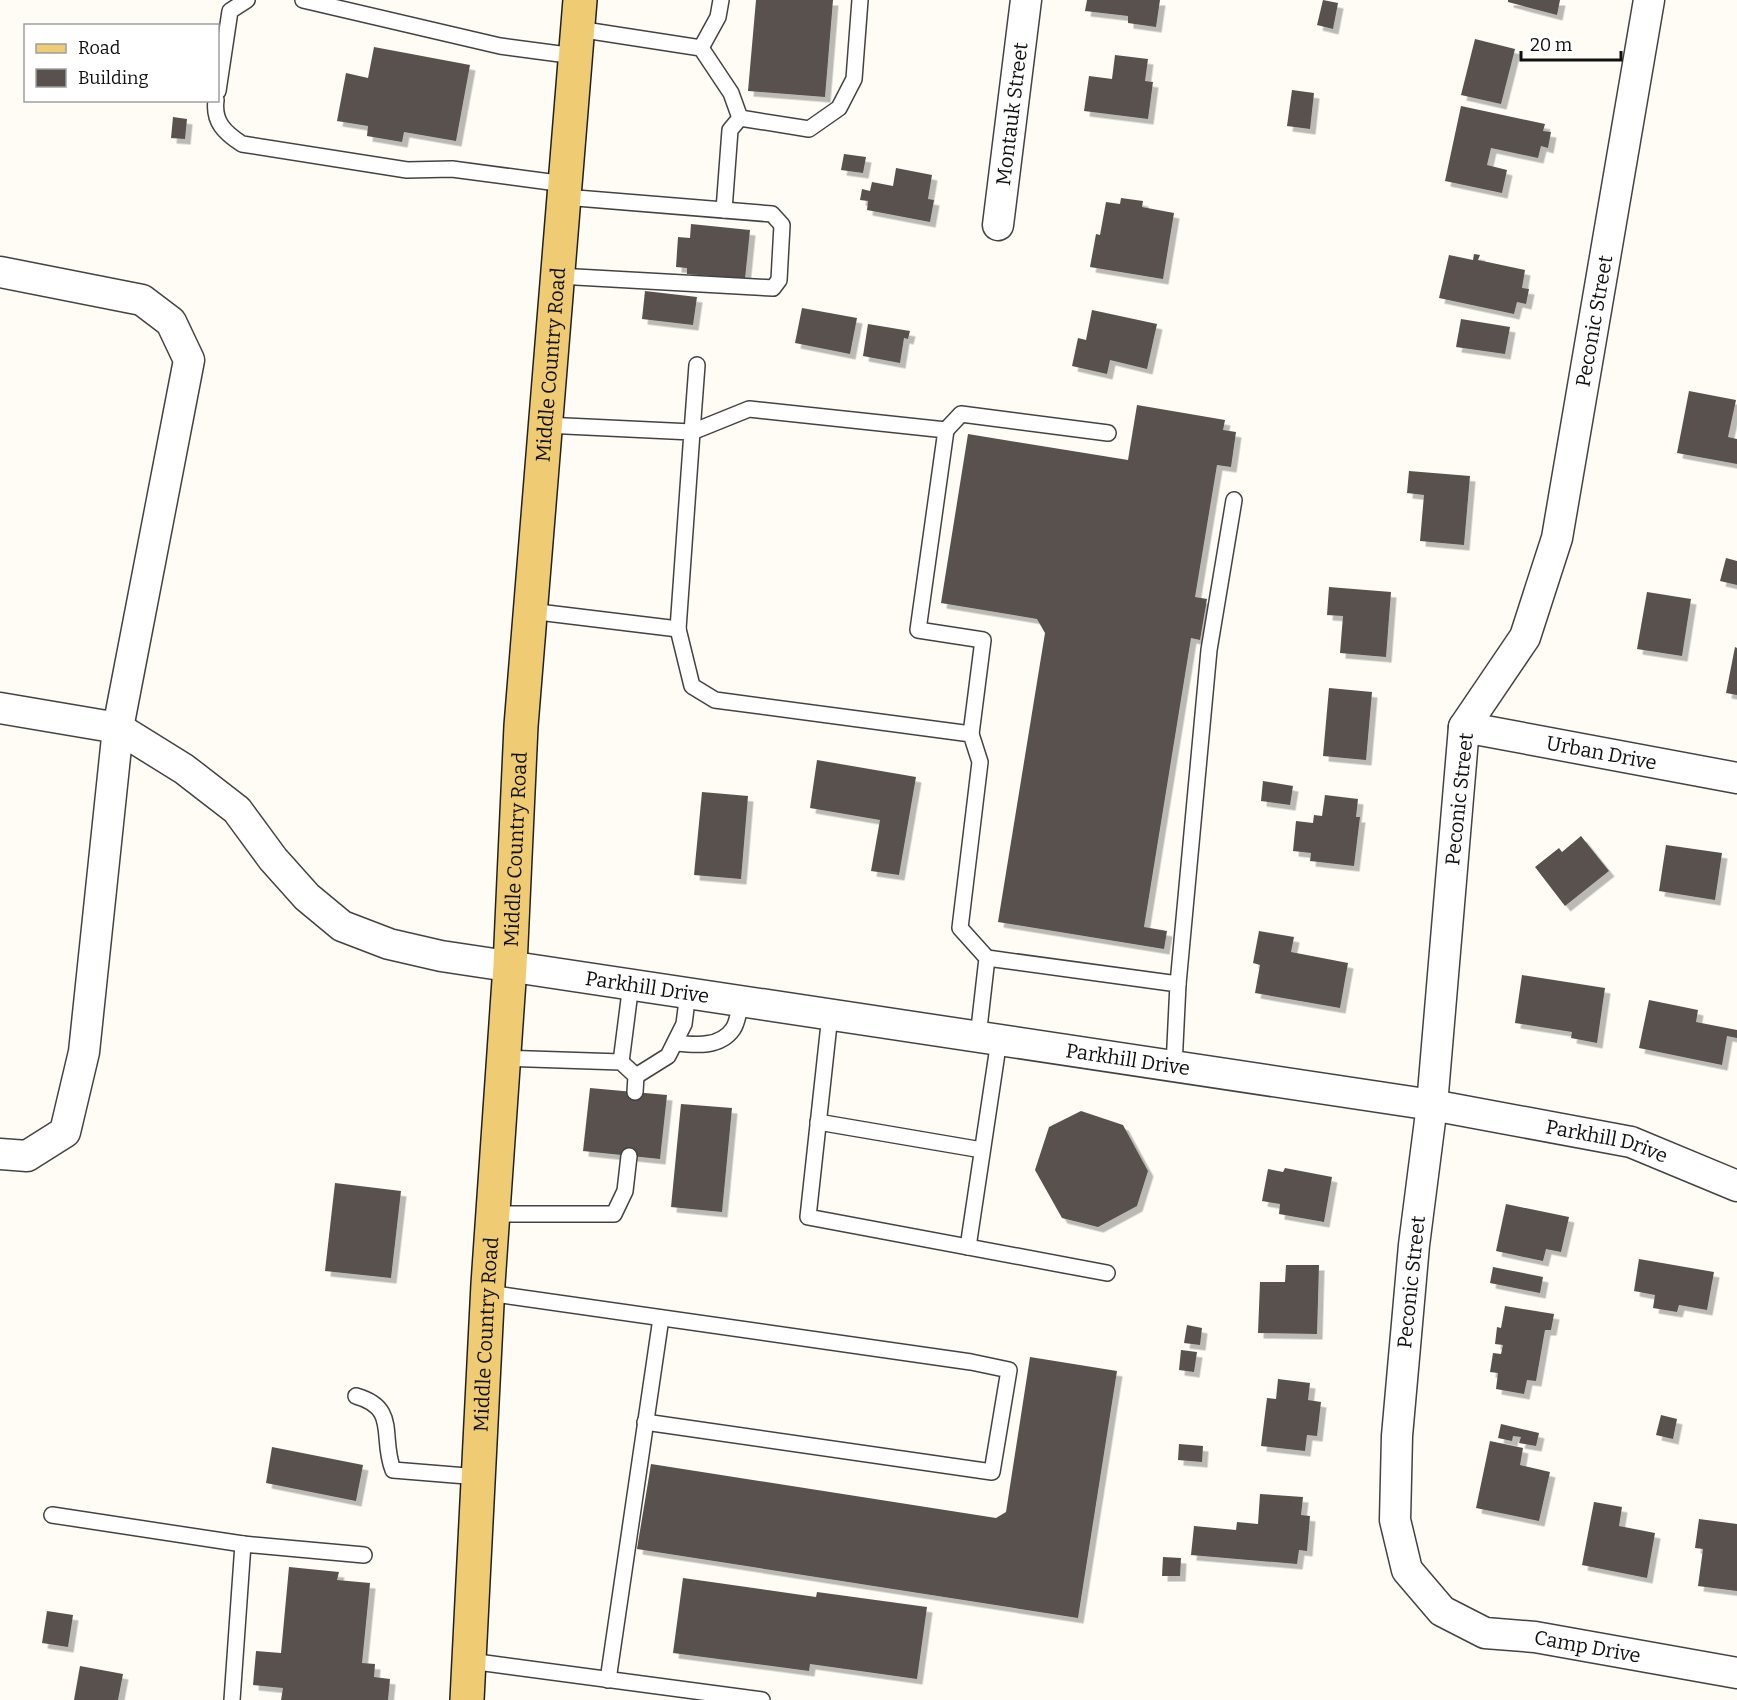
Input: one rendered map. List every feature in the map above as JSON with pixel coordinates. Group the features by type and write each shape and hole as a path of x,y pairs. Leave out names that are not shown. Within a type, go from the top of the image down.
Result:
{"main road":[{"name":"Middle Country Road","path":"467,1700 488,1293 510,966 521,726 578,28"}],"street":[{"name":"Montauk Street","path":"998,225 1026,0"},
{"name":"Peconic Street","path":"1442,1611 1407,1570 1395,1520 1397,1436 1414,1245 1432,1106 1464,727 1526,637 1557,538 1649,0"},
{"path":"0,272 142,300 171,322 189,360 118,728 84,1052 65,1132 27,1156 0,1154"},
{"path":"0,708 118,728"},
{"name":"Urban Drive","path":"1464,727 1737,778"},
{"name":"Parkhill Drive","path":"118,728 184,769 237,810 273,859 307,897 342,926 389,944 441,956 1432,1106 1631,1142 1737,1186"},
{"name":"Camp Drive","path":"1442,1611 1485,1633 1535,1637 1737,1673"}],"lane":[{"path":"219,85 230,11 247,0"},
{"path":"303,0 500,46 578,28 701,48 731,93 740,118"},
{"path":"701,48 718,17 722,0"},
{"path":"740,118 809,129 839,108 854,79 860,0"},
{"path":"216,102 214,111 223,132 242,144 407,170 452,169 564,191 772,214 782,225 779,280 772,288 558,276"},
{"path":"724,210 730,130 740,118"},
{"path":"697,364 678,629 692,686 715,700 972,734"},
{"path":"545,425 692,432 749,409 946,430"},
{"path":"1108,432 961,414 946,430 918,630 983,640 972,734 980,762 960,928 987,958 1178,984"},
{"path":"1174,1066 1178,984 1209,650 1234,500"},
{"path":"530,611 678,629"},
{"path":"968,1247 982,1150 988,1038 987,958"},
{"path":"621,1062 631,984"},
{"path":"636,1076 668,1056 684,1024 688,993"},
{"path":"675,1043 710,1044 724,1037 734,1028 741,1001"},
{"path":"830,1015 808,1217 1107,1272"},
{"path":"504,1058 621,1062 636,1076"},
{"path":"635,1092 636,1076"},
{"path":"818,1122 982,1150"},
{"path":"493,1214 614,1214 625,1191 629,1156"},
{"path":"488,1293 1009,1370 992,1472 645,1422"},
{"path":"608,1680 661,1318"},
{"path":"356,1396 373,1401 380,1408 384,1418 393,1470 479,1477"},
{"path":"52,1515 243,1544 364,1556"},
{"path":"232,1700 243,1544"},
{"path":"470,1660 762,1700"}],"building":[{"path":"756,0 833,0 825,97 748,91"},
{"path":"1087,0 1160,0 1156,27 1128,23 1128,16 1085,11"},
{"path":"1323,0 1338,3 1333,29 1317,25"},
{"path":"1508,0 1560,0 1557,15 1508,2"},
{"path":"1475,39 1515,49 1501,104 1461,95"},
{"path":"374,47 470,65 456,141 404,132 402,142 367,136 368,126 337,121 346,73 368,78"},
{"path":"1115,55 1148,59 1145,81 1153,82 1148,119 1084,111 1089,76 1112,79"},
{"path":"1292,90 1314,93 1310,129 1287,126"},
{"path":"1461,106 1545,124 1543,131 1551,132 1548,148 1541,146 1538,158 1491,148 1487,165 1507,170 1502,193 1445,181"},
{"path":"173,117 187,119 185,139 171,138"},
{"path":"844,154 866,157 863,173 841,170"},
{"path":"896,168 932,175 928,199 934,200 930,222 867,210 868,201 860,200 862,189 870,191 872,182 893,186"},
{"path":"1121,198 1143,201 1142,207 1174,213 1163,279 1090,267 1096,234 1100,235 1106,202 1120,204"},
{"path":"691,224 750,230 745,279 687,274 687,268 676,267 678,237 690,238"},
{"path":"1474,254 1480,255 1478,260 1525,270 1522,288 1529,289 1526,304 1517,302 1514,314 1439,298 1449,255 1473,260"},
{"path":"645,291 697,297 693,325 642,319"},
{"path":"802,308 857,318 850,354 795,343"},
{"path":"1092,310 1157,324 1147,369 1110,360 1107,374 1072,366 1078,338 1086,340"},
{"path":"1461,319 1510,327 1505,354 1456,347"},
{"path":"868,324 910,331 908,339 904,338 900,363 863,356"},
{"path":"1689,391 1736,400 1728,437 1737,439 1737,464 1677,453"},
{"path":"1137,405 1225,420 1223,430 1236,432 1231,467 1217,465 1195,597 1207,599 1200,640 1191,638 1144,927 1167,931 1164,949 998,922 1045,633 1037,619 941,603 968,434 1128,460"},
{"path":"1409,471 1470,476 1464,545 1420,541 1424,495 1407,493"},
{"path":"1726,558 1737,561 1737,585 1720,581"},
{"path":"1329,587 1391,592 1386,657 1340,653 1343,616 1327,615"},
{"path":"1647,592 1691,599 1682,656 1637,649"},
{"path":"1735,647 1737,648 1737,695 1726,693"},
{"path":"1329,688 1372,692 1366,760 1323,756"},
{"path":"817,760 916,777 899,875 871,871 880,820 810,808"},
{"path":"1263,781 1293,786 1290,805 1261,801"},
{"path":"702,792 748,796 741,879 694,875"},
{"path":"1325,795 1358,799 1356,817 1360,817 1354,866 1310,861 1311,853 1293,851 1296,821 1313,823 1314,815 1322,816"},
{"path":"1581,836 1609,871 1565,906 1535,867 1559,848 1562,852"},
{"path":"1666,845 1722,853 1715,900 1659,891"},
{"path":"1259,931 1294,937 1291,952 1348,963 1340,1008 1255,993 1260,965 1253,963"},
{"path":"1522,975 1605,988 1597,1043 1571,1038 1572,1032 1515,1023"},
{"path":"1649,1000 1698,1010 1696,1022 1737,1030 1737,1038 1727,1036 1722,1065 1639,1048"},
{"path":"590,1088 667,1095 660,1159 583,1151"},
{"path":"681,1104 732,1108 722,1212 671,1207"},
{"path":"1081,1111 1123,1125 1148,1171 1137,1206 1098,1227 1062,1218 1035,1170 1049,1127"},
{"path":"1285,1168 1332,1177 1324,1222 1279,1214 1280,1204 1262,1201 1268,1169 1283,1172"},
{"path":"335,1183 401,1191 391,1278 325,1271"},
{"path":"1506,1204 1569,1217 1561,1252 1546,1249 1543,1261 1496,1251"},
{"path":"1639,1259 1714,1272 1707,1310 1679,1305 1677,1312 1653,1308 1655,1295 1634,1291"},
{"path":"1286,1265 1319,1265 1317,1334 1258,1333 1260,1282 1285,1282"},
{"path":"1493,1267 1543,1277 1540,1293 1490,1283"},
{"path":"1505,1306 1554,1314 1551,1330 1545,1330 1536,1381 1527,1380 1524,1394 1496,1389 1498,1373 1490,1372 1493,1353 1501,1354 1503,1345 1495,1344 1497,1327 1501,1328"},
{"path":"1187,1325 1202,1328 1200,1345 1184,1343"},
{"path":"1181,1350 1197,1352 1194,1372 1179,1370"},
{"path":"1030,1357 1117,1371 1078,1618 637,1549 651,1464 996,1518 1006,1512"},
{"path":"1278,1379 1310,1383 1308,1400 1321,1402 1317,1436 1307,1435 1305,1451 1261,1446 1267,1398 1276,1399"},
{"path":"1661,1415 1677,1419 1673,1439 1656,1435"},
{"path":"1501,1424 1539,1433 1536,1446 1519,1443 1521,1437 1513,1436 1512,1441 1498,1438"},
{"path":"1490,1441 1523,1448 1520,1465 1550,1472 1539,1521 1476,1508"},
{"path":"1179,1444 1203,1446 1202,1462 1178,1460"},
{"path":"272,1447 363,1465 356,1501 266,1483"},
{"path":"1260,1494 1303,1497 1301,1515 1310,1516 1307,1551 1299,1550 1297,1564 1191,1555 1194,1526 1236,1530 1237,1522 1258,1524"},
{"path":"1594,1502 1622,1507 1619,1526 1655,1533 1647,1578 1582,1565"},
{"path":"1699,1519 1737,1524 1737,1591 1698,1586 1703,1549 1695,1548"},
{"path":"1163,1557 1181,1558 1180,1576 1162,1576"},
{"path":"289,1567 339,1572 337,1580 370,1583 362,1663 375,1664 374,1677 390,1679 388,1700 281,1700 283,1688 253,1685 256,1651 281,1653"},
{"path":"683,1578 816,1597 817,1592 927,1607 917,1679 810,1664 809,1671 673,1653"},
{"path":"47,1611 73,1615 68,1647 42,1643"},
{"path":"80,1666 123,1674 118,1700 74,1700"}]}
